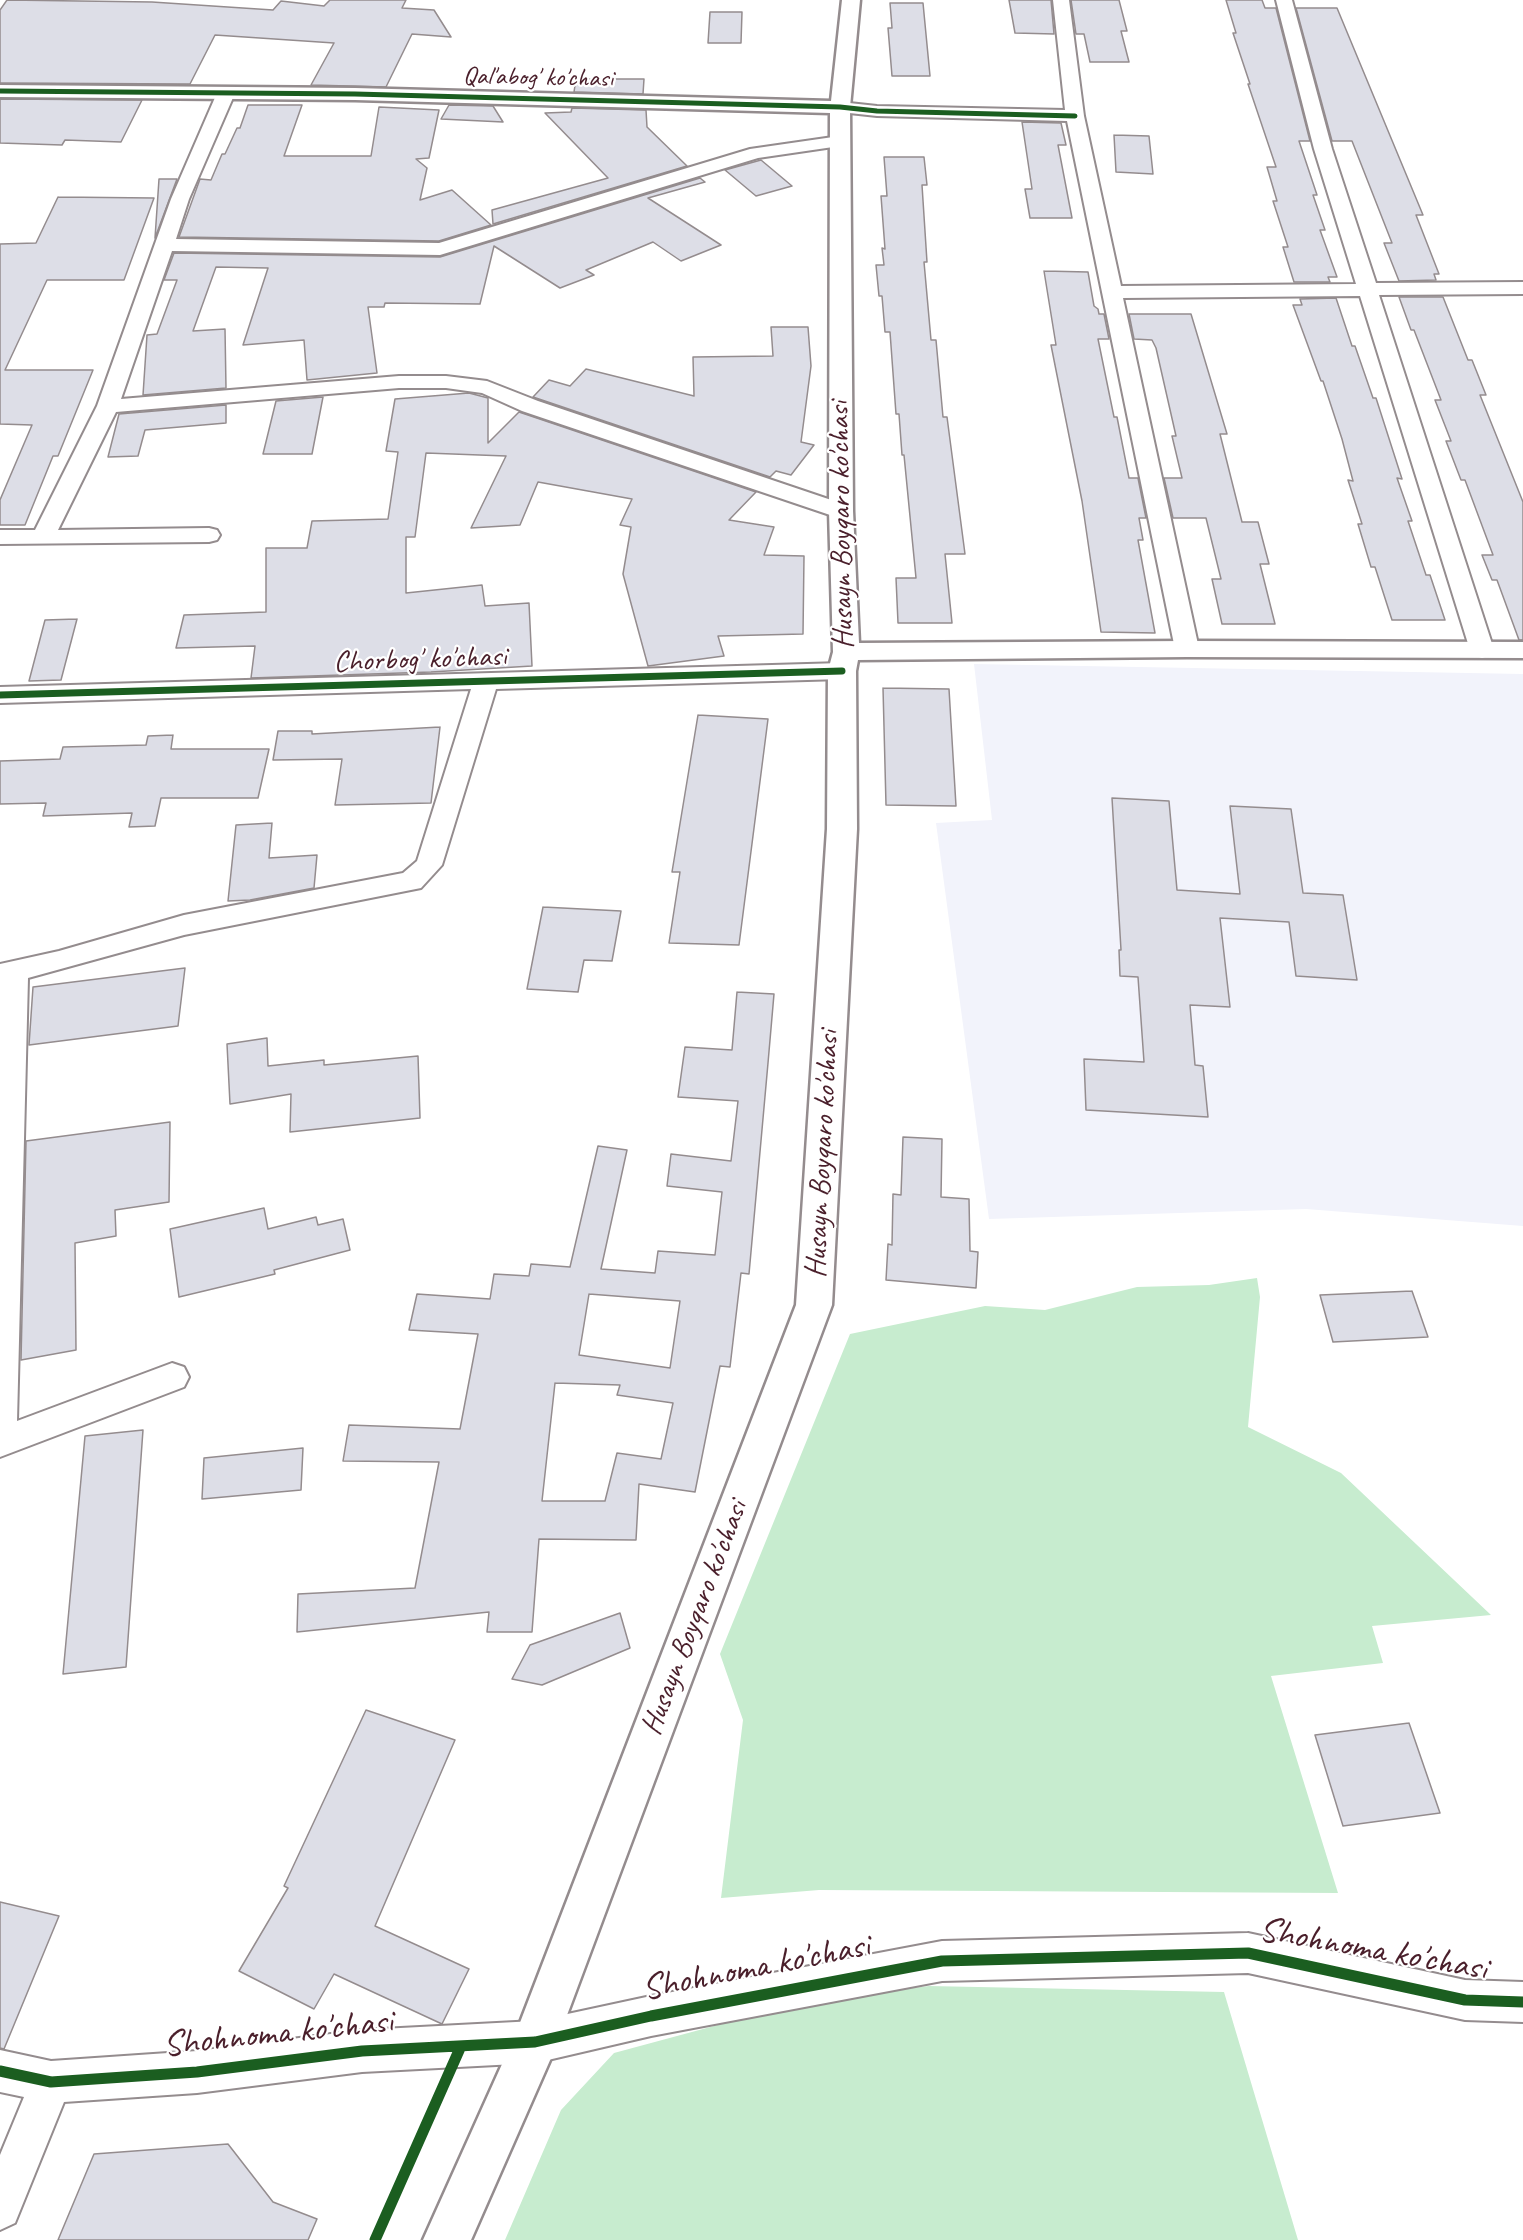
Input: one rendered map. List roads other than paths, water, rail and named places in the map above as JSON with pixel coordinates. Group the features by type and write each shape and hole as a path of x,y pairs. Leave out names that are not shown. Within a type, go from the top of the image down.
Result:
{"main road":[{"name":"Husayn Boyqaro ko'chasi","path":"447,2240 535,2042 814,1305 842,829 844,662 841,511 840,106 851,0"},
{"name":"Qal'abog' ko'chasi","path":"0,91 226,93 840,106"},
{"path":"844,662 1186,649 1523,650"}],"street":[{"path":"1061,0 1076,116 1186,649"},
{"path":"1284,0 1323,149 1482,650"},
{"path":"43,537 108,406 180,199 226,93"},
{"name":"Qal'abog' ko'chasi","path":"840,106 877,111 1076,116"},
{"path":"164,245 440,249 756,153 840,141"},
{"path":"1113,292 1523,288"},
{"path":"108,406 399,382 446,382 487,387 530,406 841,511"},
{"path":"0,537 209,535"},
{"name":"Сhorbog' ko'chasi","path":"0,695 486,682 844,662"},
{"path":"172,1377 0,1442 7,972 59,961 184,925 411,881 429,865 486,682"},
{"name":"Shohnoma ko'chasi","path":"0,2070 51,2082 197,2072 362,2052 535,2042 651,2016 942,1961 1248,1953 1465,2000 1523,2002"},
{"path":"0,2208 51,2082"}]}
